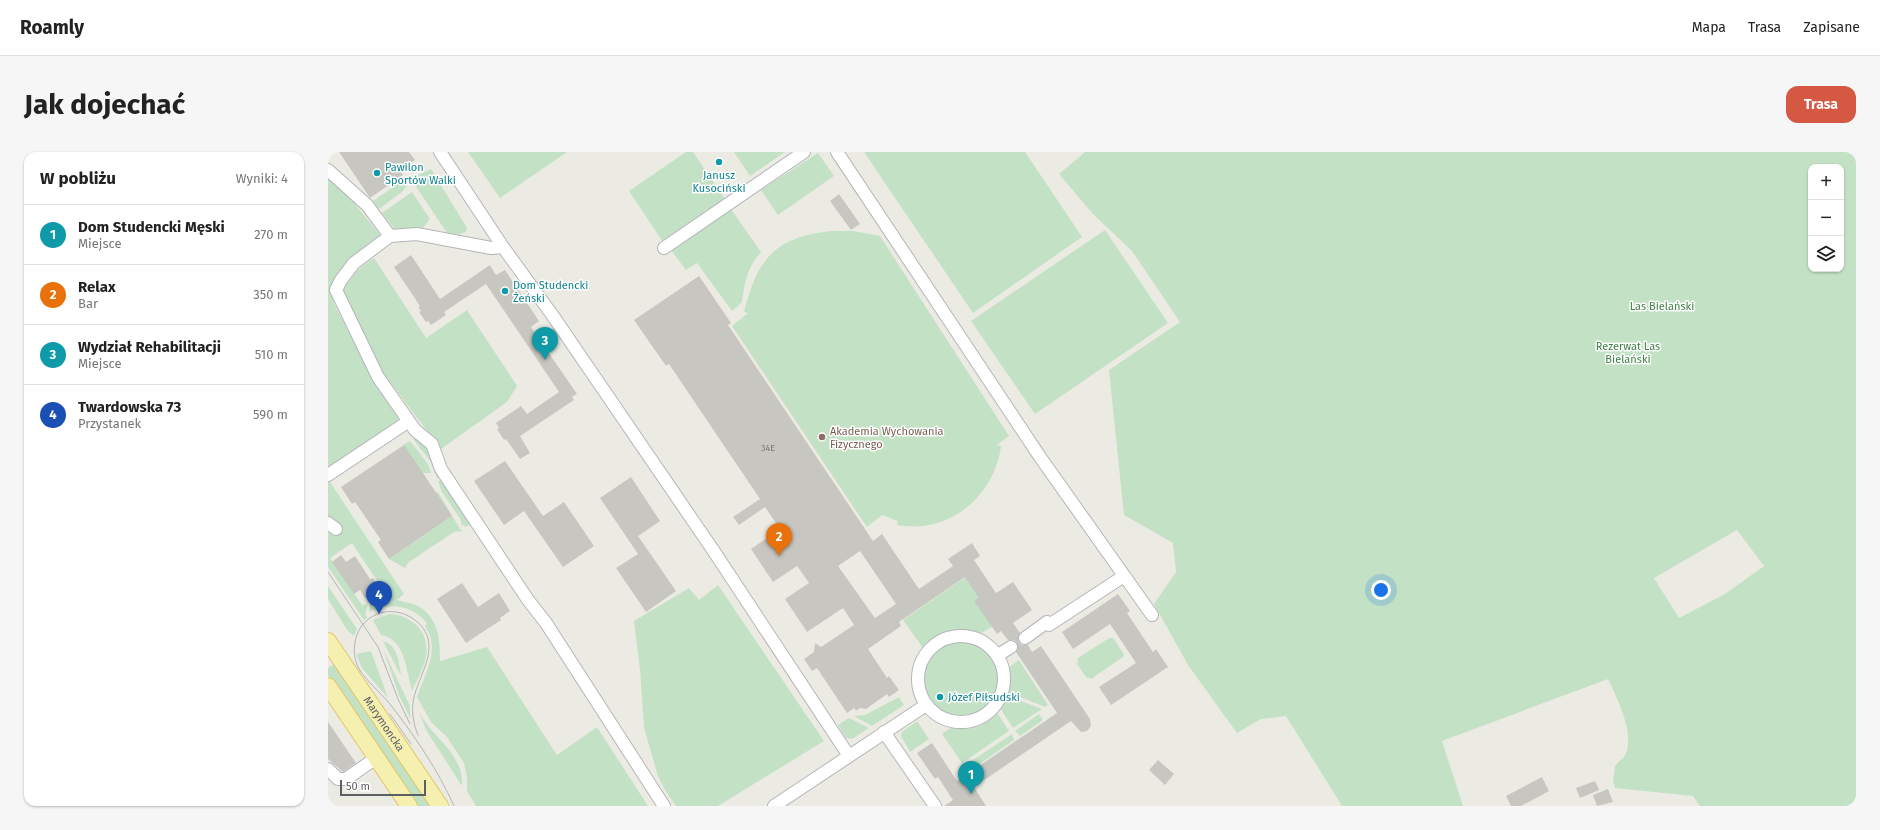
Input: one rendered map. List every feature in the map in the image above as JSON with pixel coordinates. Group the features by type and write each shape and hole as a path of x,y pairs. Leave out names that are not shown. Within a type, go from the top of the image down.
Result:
{"main road":[{"name":"Marymoncka","path":"328,641 440,806"},
{"path":"328,686 409,806"}],"street":[{"path":"440,152 503,247 553,316 713,550 850,756"},
{"path":"664,248 804,152"},
{"path":"838,152 1040,457 1152,615"},
{"path":"328,170 367,205 390,236"},
{"path":"503,247 491,248 417,234 390,236 354,263 341,280 336,290 378,377 415,430 432,444 441,469 528,600 546,623 664,806"},
{"path":"328,476 409,421"},
{"path":"1025,638 1047,622 1049,625 1124,576"},
{"path":"959,635 974,637 988,644 998,655 1004,669 1005,682 1002,695 995,707 986,716 973,721 960,723 935,714 926,705 919,690 918,675 922,660 931,647 944,639 959,635"},
{"path":"998,655 1011,647"},
{"path":"774,806 926,705"},
{"path":"884,732 935,806"},
{"path":"328,769 338,779 346,779 376,758"}],"green space":[{"path":"468,152 567,152 500,198"},
{"path":"686,152 693,152 725,199 663,242 629,191"},
{"path":"734,152 785,152 750,176"},
{"path":"864,152 1025,152 1082,237 973,313"},
{"path":"1085,152 1856,152 1856,806 1700,806 1693,796 1615,788 1613,782 1615,766 1624,757 1628,739 1624,718 1608,679 1442,741 1463,806 1342,806 1286,716 1261,719 1237,733 1188,665 1154,604 1176,572 1173,543 1124,515 1109,370 1180,322 1132,251 1093,214 1059,174","holes":["1737,530 1764,566 1725,594 1679,618 1654,578"]},
{"path":"818,153 834,176 778,215 761,190"},
{"path":"431,169 467,228 466,232 457,235 447,233 413,182 416,176"},
{"path":"328,178 347,194 380,235 331,287 334,304 372,377 398,414 398,420 396,425 328,469"},
{"path":"402,181 406,187 402,192 379,209 373,201"},
{"path":"412,192 430,219 422,229 397,232 382,213"},
{"path":"731,209 761,252 747,275 742,302 732,311 697,263 686,270 671,250"},
{"path":"1105,230 1168,323 1035,414 971,321"},
{"path":"831,231 853,231 880,236 1009,436 997,445 1001,446 998,461 985,488 975,500 964,509 937,523 919,526 897,525 898,521 882,515 867,527 732,326 748,313 744,312 755,278 762,265 771,254 795,239 811,234"},
{"path":"374,258 426,338 467,310 517,386 507,402 441,449 380,369 343,290 356,272 364,264"},
{"path":"416,437 427,445 440,477 437,478 430,461 413,439"},
{"path":"410,441 428,464 431,473 422,473 403,445"},
{"path":"328,479 404,594 397,600 416,605 424,610 434,622 437,629 440,661 487,647 557,755 597,727 648,806 476,806 467,791 467,777 464,763 447,737 431,722 417,697 432,653 430,635 425,626 427,623 414,612 400,607 385,607 369,612 370,603 374,602 370,596 382,588 352,543 330,558 362,605 368,604 365,614 367,618 364,620 328,567"},
{"path":"442,480 471,524 466,527 461,524 461,520 442,492 438,481"},
{"path":"438,492 460,529 463,531 454,532 409,562 405,568 389,559 451,517 436,493"},
{"path":"966,577 980,598 992,627 978,635 956,632 942,635 935,638 923,648 903,620"},
{"path":"718,585 824,741 718,806 676,806 665,790 658,776 644,728 640,670 634,621 689,588 699,600"},
{"path":"328,586 357,629 354,636 347,630 328,599"},
{"path":"389,614 397,615 412,621 418,626 425,639 427,647 425,660 412,691 404,657 400,649 396,643 381,635 373,620"},
{"path":"1109,638 1113,638 1124,654 1123,657 1091,679 1086,677 1077,664 1078,658"},
{"path":"955,640 969,640 983,646 994,657 1000,671 1000,685 997,693 989,705 983,710 969,716 955,716 941,710 930,699 924,685 924,671 930,657 941,646"},
{"path":"383,641 392,646 398,659 401,674 400,674"},
{"path":"383,649 410,706 410,718 399,695"},
{"path":"371,651 388,698 362,668 357,656 357,654"},
{"path":"1019,660 1048,705 1045,707 1007,692 1008,668"},
{"path":"336,663 432,806 417,806 328,675 328,668"},
{"path":"1006,695 1042,709 1013,728 1000,708"},
{"path":"899,697 904,705 872,726 854,716 865,715"},
{"path":"996,711 1009,731 962,763 942,734 953,726 965,726 982,722"},
{"path":"419,712 431,730 453,755 461,774 462,786 426,730"},
{"path":"1039,714 1043,720 1020,736 1015,731"},
{"path":"849,718 869,728 852,739 846,738 838,725"},
{"path":"917,721 929,739 910,752 901,736 902,732"},
{"path":"1012,734 1014,740 968,772 964,766"}],"building":[{"name":"Pawilon Sportów Walki","path":"339,152 409,152 415,160 400,171 403,175 370,198"},
{"path":"839,194 860,224 851,230 830,201"},
{"path":"411,255 440,299 490,265 496,275 505,270 539,321 531,327 577,394 572,397 574,400 520,436 530,453 520,459 506,439 504,440 497,429 499,428 496,423 521,406 527,414 559,392 486,284 444,312 446,315 431,325 428,321 426,322 419,312 421,311 418,307 420,306 394,267"},
{"path":"699,276 731,323 728,325 873,541 882,534 919,589 953,566 948,559 972,543 980,556 974,560 996,593 1013,582 1032,610 1013,623 1020,633 1018,638 1019,642 1022,645 1028,645 1032,652 1041,646 1090,719 1091,726 1087,731 1081,732 1071,721 974,787 986,806 944,806 953,800 938,777 935,779 917,753 932,743 957,781 1057,713 1016,652 1018,647 1017,643 1014,640 1008,640 1001,631 997,634 974,601 979,598 965,577 899,622 901,626 868,649 887,678 889,676 899,690 889,697 887,694 866,709 860,708 856,711 854,708 847,713 817,668 812,671 804,659 814,652 815,643 821,647 854,625 843,608 807,632 785,599 809,583 797,566 773,582 751,549 780,529 765,507 739,525 733,517 760,499 669,364 666,366 634,320","holes":["860,551 896,604 875,618 838,566"]},
{"path":"404,445 452,516 389,559 378,542 381,540 355,502 352,504 341,487"},
{"path":"505,461 543,516 564,502 594,546 563,567 524,511 504,525 474,481"},
{"path":"631,477 660,521 638,536 676,591 646,612 616,568 638,554 600,498"},
{"path":"341,555 346,562 355,556 370,579 373,578 380,588 365,598 360,590 354,594 332,562"},
{"path":"462,583 478,607 499,593 510,611 500,618 501,620 466,643 437,599"},
{"path":"1118,594 1130,611 1127,613 1153,652 1156,649 1168,667 1111,705 1099,687 1136,663 1110,624 1073,649 1062,632"},
{"path":"328,722 356,763 343,772 328,759"},
{"path":"1158,760 1174,774 1165,785 1149,770"},
{"path":"1542,777 1549,791 1521,806 1511,806 1506,796"},
{"path":"1595,781 1599,790 1580,798 1576,788"},
{"path":"1608,789 1613,802 1597,806 1593,795"}],"tram line":[{"path":"328,572 378,647 398,699 410,724"},
{"path":"418,735 413,716 413,702 428,656 429,646 427,636 422,627 408,616 393,612 380,613 367,620 356,636 354,645 356,663 365,677 390,704 417,740 441,779 454,806"},
{"path":"390,714 411,744"}],"place":[{"name":"Janusz Kusociński","path":"719,162"},
{"name":"Pawilon Sportów Walki","path":"377,173"},
{"name":"Dom Studencki Żeński","path":"505,291"},
{"name":"Wydział Rehabilitacji","path":"545,360"},
{"name":"Akademia Wychowania Fizycznego","path":"822,437"},
{"name":"Relax","path":"779,556"},
{"name":"Twardowska 73","path":"379,614"},
{"name":"Józef Piłsudski","path":"940,697"},
{"name":"Dom Studencki Męski","path":"971,794"}],"park label":[{"name":"Las Bielański","path":"1662,306"},
{"name":"Rezerwat Las Bielański","path":"1628,352"}]}
